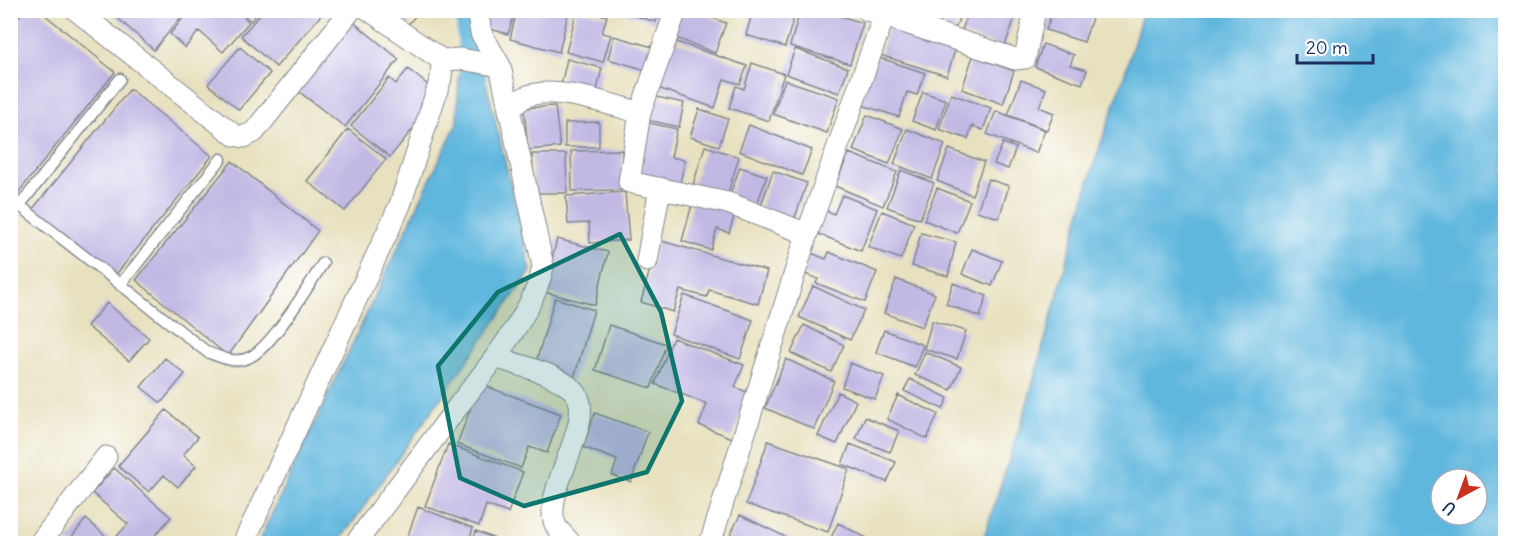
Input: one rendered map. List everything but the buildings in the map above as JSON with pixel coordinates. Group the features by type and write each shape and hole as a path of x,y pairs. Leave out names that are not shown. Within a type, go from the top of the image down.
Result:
{"street":[{"path":"76,10 234,135 244,137 254,132 271,113 351,10"},
{"path":"369,10 451,60 496,65"},
{"path":"355,543 496,357 536,292 543,266 509,111 496,65 482,33 477,10"},
{"path":"676,10 640,113 629,182 728,203 807,234"},
{"path":"710,543 879,12 1015,59 1025,58 1035,10"},
{"path":"243,543 400,205 441,78 451,60"},
{"path":"509,111 523,98 545,94 582,98 640,113"},
{"path":"647,261 660,188"},
{"path":"496,357 562,382 575,391 580,402 579,419 553,506 555,525 571,543"},
{"path":"39,543 106,457"}],"lane":[{"path":"120,79 15,201 207,352 230,361 249,358 266,342 323,263"},
{"path":"120,285 221,159"}],"highlighted area":[{"path":"620,234 661,312 682,401 647,472 524,506 460,478 438,366 498,292"}],"water":[{"path":"1143,11 1505,11 1505,543 982,543 1026,408 1093,167 1123,80"},
{"path":"459,75 486,82 531,271 338,543 258,543 457,123"}],"waterway":[{"path":"469,10 473,79"}]}
